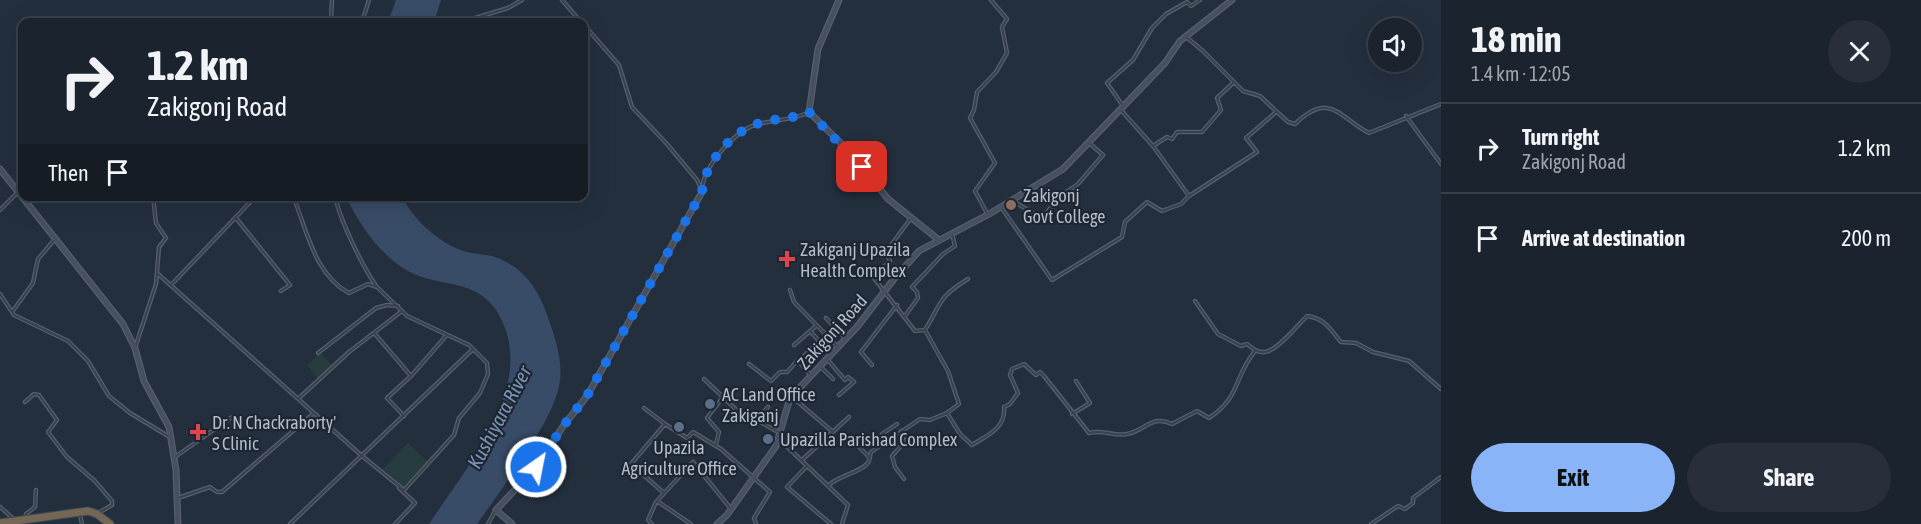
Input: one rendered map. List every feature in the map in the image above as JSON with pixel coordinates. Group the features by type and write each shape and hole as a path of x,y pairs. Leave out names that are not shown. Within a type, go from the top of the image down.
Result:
{"highway":[{"path":"0,523 80,514 88,511 97,514 110,524"}],"main road":[{"path":"839,0 818,49 809,112 849,151 888,199 939,240"},
{"name":"Zakigonj Road","path":"721,523 780,436 792,397 846,339 884,291 920,251 988,215 1063,169 1165,63 1185,36 1232,0"},
{"path":"0,169 18,192"},
{"path":"512,524 496,510 536,467 587,396 702,192"},
{"path":"25,201 123,324 135,348 140,371 167,421 171,437 175,457 178,524"}],"street":[{"path":"331,18 332,0"},
{"path":"363,18 369,0"},
{"path":"475,18 508,8 522,0"},
{"path":"562,0 577,18"},
{"path":"988,215 975,191 995,163 970,118 977,92 996,72 1007,53 1002,27 1008,20 991,0"},
{"path":"1189,196 1122,107 1107,83 1133,60 1152,28 1166,14 1187,2 1191,6 1200,0"},
{"path":"588,31 619,65 632,107 697,180 702,192"},
{"path":"1185,36 1203,51 1233,83 1243,90 1260,96 1288,122 1295,124 1312,110 1326,108 1349,117 1369,133 1406,116 1441,104"},
{"path":"1153,146 1167,137 1172,139 1177,132 1202,132 1221,110 1217,98 1233,83"},
{"path":"702,192 709,167 738,136 756,124 795,118 809,112"},
{"path":"1000,207 1052,280 1122,237 1125,222 1147,202 1162,211 1181,204 1189,196 1257,152 1246,138 1276,112"},
{"path":"1406,116 1441,164"},
{"path":"1012,200 1038,216 1046,215 1059,197 1078,184 1103,155 1088,142"},
{"path":"0,210 18,192"},
{"path":"135,348 158,274 159,247 166,238 156,223 154,201"},
{"path":"172,284 251,201"},
{"path":"294,201 314,253 335,283 349,293 368,284 377,287"},
{"path":"336,201 337,212 345,220 361,261 377,287 407,316 473,349 487,363 488,374 480,393 459,418 454,435 404,490 362,456"},
{"path":"236,218 290,285 281,291"},
{"path":"911,218 886,252 890,261 873,277 915,331 925,330 936,315 941,298 968,279"},
{"path":"904,316 918,298 917,292 912,287 943,254 955,246 952,234"},
{"path":"12,312 33,283 38,259 55,238"},
{"path":"158,274 416,502 396,524"},
{"path":"790,290 794,302 838,347"},
{"path":"0,294 12,312 68,341 88,361 109,396 130,413 171,437"},
{"path":"1195,301 1218,334 1241,346 1247,344 1255,351 1265,352 1273,348 1307,316 1313,317 1322,320 1341,342 1356,343 1373,352 1412,363 1441,389"},
{"path":"318,353 376,308 387,305 398,306"},
{"path":"872,365 861,351 897,305"},
{"path":"298,398 349,352 402,311"},
{"path":"826,318 846,339"},
{"path":"794,345 816,326"},
{"path":"828,486 836,479 863,466 886,441 920,419 930,420 947,413 959,404 948,370 925,330"},
{"path":"749,364 771,381 780,372 787,372 819,341 810,331"},
{"path":"375,334 411,376"},
{"path":"404,416 387,398 411,376 446,336"},
{"path":"290,524 473,349"},
{"path":"947,413 960,434 972,445 995,430 1005,419 1004,407 1010,404 1018,393 1010,375 1012,369 1024,364 1036,375 1040,372 1044,376 1089,433 1100,430 1119,435 1130,434 1153,421 1164,420 1172,424 1197,411 1209,418 1230,402 1244,365 1255,351"},
{"path":"826,359 845,380 848,377 854,382 839,395"},
{"path":"799,361 811,376"},
{"path":"820,366 833,379"},
{"path":"704,379 745,418 756,420 780,436 807,466 848,505 842,524"},
{"path":"1072,414 1090,403 1076,381"},
{"path":"25,402 34,394 41,397 57,419 48,432 67,457 95,481 112,501 112,505 97,514"},
{"path":"716,445 719,432 707,418 723,397"},
{"path":"792,397 833,432"},
{"path":"756,420 768,407"},
{"path":"644,408 687,438 693,432 716,445 770,492 754,518 756,524"},
{"path":"178,498 210,487 217,492 222,492 314,413"},
{"path":"175,457 232,417"},
{"path":"802,460 820,441 849,417"},
{"path":"664,493 632,464 665,424"},
{"path":"886,441 882,435 897,424"},
{"path":"901,431 908,439 892,456 895,467 904,479"},
{"path":"853,441 869,457"},
{"path":"652,524 648,519 657,501 693,462 731,509"},
{"path":"807,466 787,487 831,524"},
{"path":"1371,524 1398,506 1405,509 1413,503 1413,498 1441,477"},
{"path":"27,521 26,514 35,507 36,490"},
{"path":"657,501 691,524"},
{"path":"0,507 17,522"},
{"path":"488,524 496,510"},
{"path":"80,514 82,524"}],"green space":[{"path":"321,353 332,366 318,379 307,365"},
{"path":"408,443 427,461 403,487 383,469"}],"water":[{"path":"396,0 441,0 435,18 389,18"},
{"name":"Kushiyara River","path":"348,201 404,201 421,223 447,244 467,252 498,258 518,270 536,290 544,306 560,359 559,386 536,437 477,524 429,524 474,457 500,407 508,382 510,356 504,325 491,304 476,292 462,286 422,277 403,268 382,251 358,220"}],"place":[{"name":"Zakigonj Govt College","path":"1011,205"},
{"name":"Zakiganj Upazila Health Complex","path":"787,259"},
{"name":"AC Land Office Zakiganj","path":"710,404"},
{"name":"Upazila Agriculture Office","path":"679,427"},
{"name":"Dr. N Chackraborty' S Clinic","path":"198,432"},
{"name":"Upazilla Parishad Complex","path":"768,439"}],"route":[{"path":"536,467 587,396 702,192 705,174 709,167 734,139 756,124 795,118 809,112 862,167"}]}
